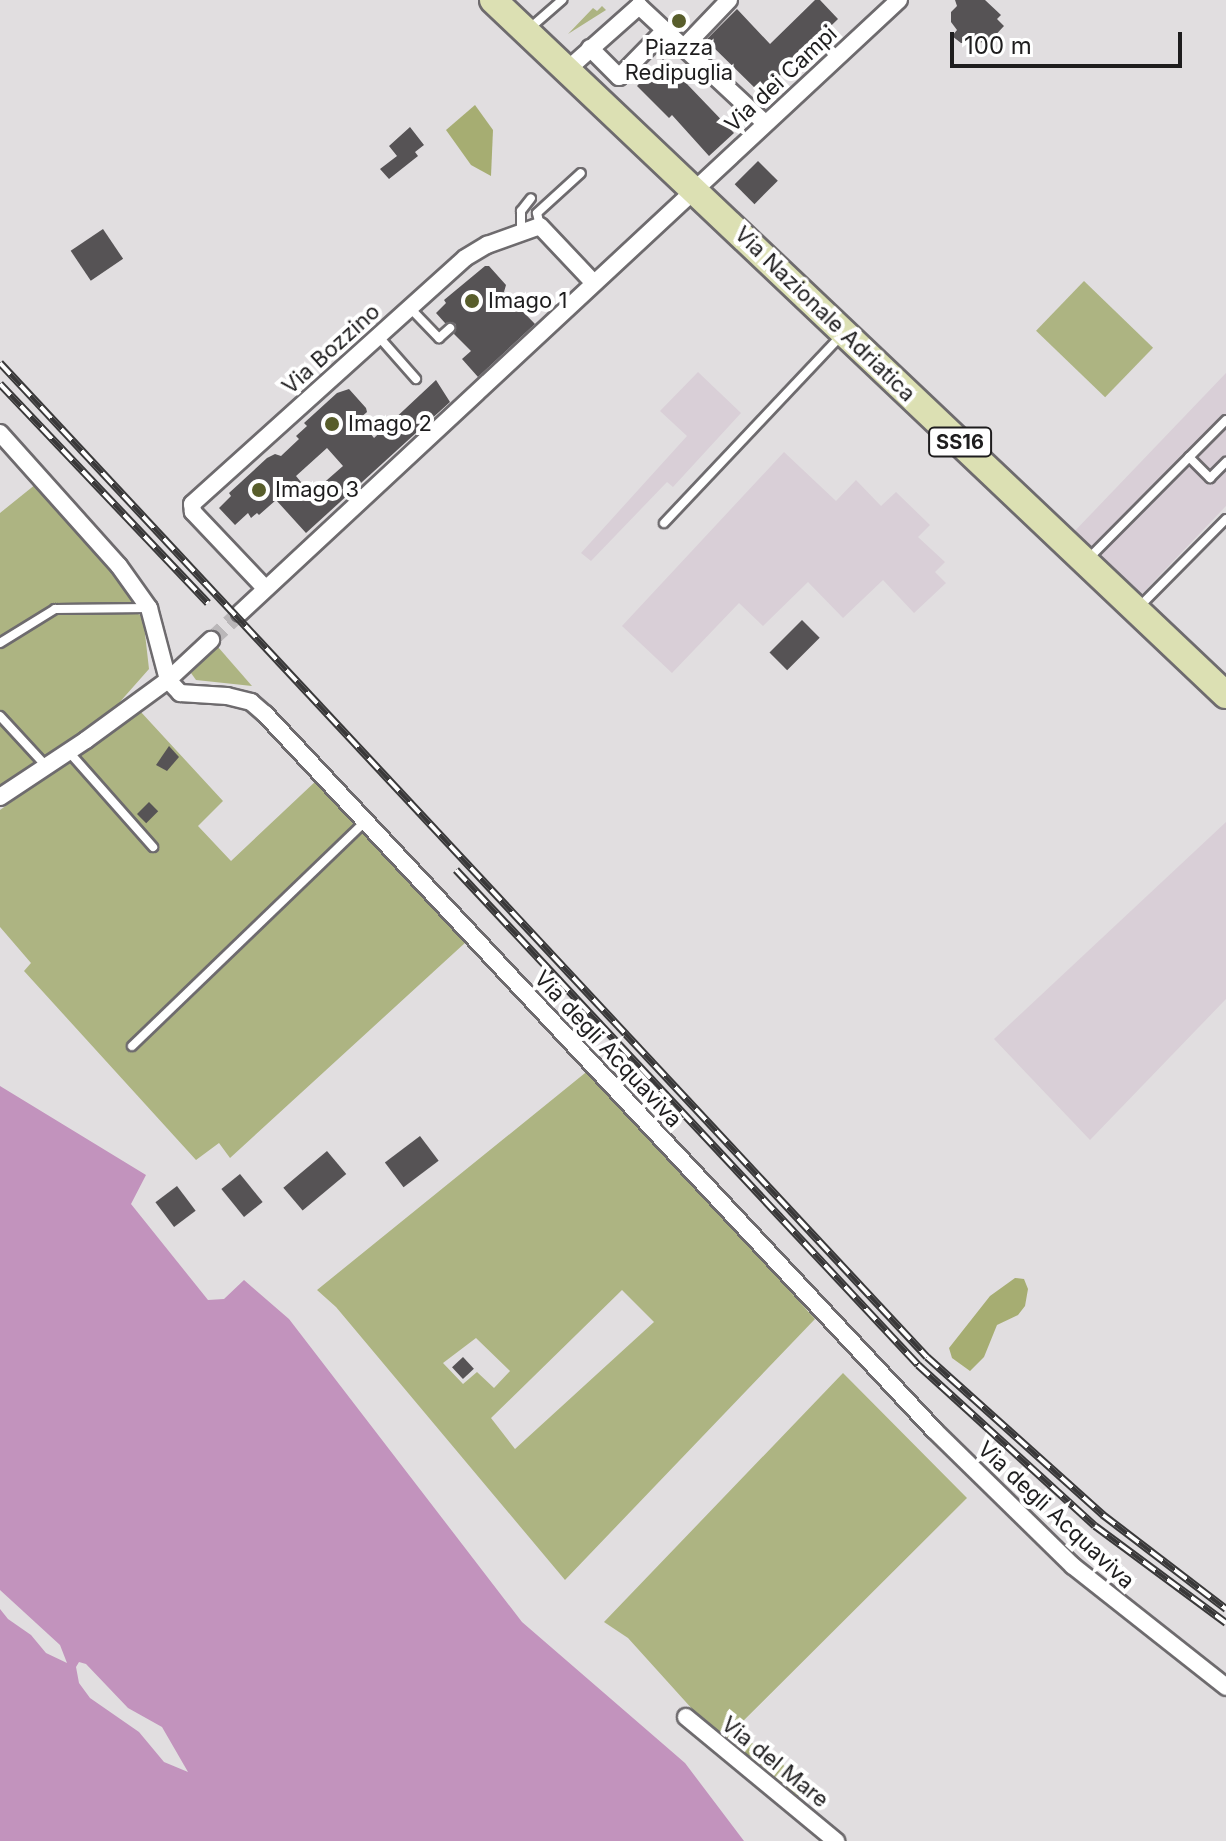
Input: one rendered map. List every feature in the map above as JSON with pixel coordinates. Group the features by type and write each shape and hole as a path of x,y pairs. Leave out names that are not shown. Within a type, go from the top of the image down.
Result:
{"main road":[{"name":"Via Nazionale Adriatica","path":"493,0 1226,695"}],"street":[{"path":"684,47 729,0"},
{"name":"Via dei Campi","path":"693,190 899,0"},
{"path":"568,69 639,6 765,123"},
{"path":"597,99 665,30"},
{"path":"590,48 619,77"},
{"path":"240,613 693,190"},
{"path":"540,226 593,282"},
{"name":"Via Bozzino","path":"265,588 193,512 192,504 465,258 540,226"},
{"path":"0,433 119,566 149,608 168,680"},
{"path":"0,797 47,768 168,680 211,640"},
{"name":"Via degli Acquaviva","path":"168,680 180,693 227,696 251,702 364,823 424,881 934,1430 1073,1566 1226,1687"},
{"name":"Via del Mare","path":"686,1717 836,1841"}],"lane":[{"path":"527,32 562,0"},
{"path":"540,226 537,213 581,173"},
{"path":"521,233 521,211 531,198"},
{"path":"410,307 439,338 450,328"},
{"path":"664,523 844,332"},
{"path":"378,336 416,379"},
{"path":"1085,561 1226,420"},
{"path":"1189,457 1210,478 1226,462"},
{"path":"1136,610 1226,519"},
{"path":"0,643 55,609 149,608"},
{"path":"0,716 47,768"},
{"path":"69,752 153,847"},
{"path":"132,1046 364,823"}],"shaded area":[{"path":"698,372 741,413 673,487 667,482 591,561 581,553 687,436 660,411"},
{"path":"1226,373 1226,506 1137,599 1070,536"},
{"path":"784,452 836,501 856,480 881,506 896,492 930,525 918,537 945,562 935,572 946,583 914,613 883,580 843,618 808,582 763,626 739,603 672,673 622,626"},
{"path":"1226,822 1226,999 1090,1140 994,1039"},
{"path":"0,1086 146,1175 131,1204 208,1300 224,1299 244,1280 289,1319 522,1622 685,1763 744,1841 0,1841"}],"green space":[{"path":"602,6 606,10 568,34 593,8 597,11"},
{"path":"475,105 493,130 491,176 471,165 446,130"},
{"path":"1084,281 1153,348 1105,397 1036,331"},
{"path":"36,484 136,600 128,605 130,611 143,616 149,669 103,721 0,792 0,513"},
{"path":"218,647 252,686 196,680 191,673"},
{"path":"140,711 223,801 198,826 231,861 317,780 466,942 230,1158 219,1143 196,1160 24,971 31,963 0,927 0,810"},
{"path":"590,1069 815,1319 565,1580 336,1307 317,1290","holes":["622,1290 654,1322 515,1449 491,1418","476,1338 510,1371 494,1388 477,1372 463,1384 443,1363"]},
{"path":"1015,1278 1024,1279 1028,1289 1025,1306 1018,1315 997,1325 984,1357 970,1371 952,1358 949,1348 990,1296"},
{"path":"843,1373 967,1498 722,1742 628,1638 604,1622"},
{"path":"739,1724 749,1741 781,1762 804,1791 791,1804 722,1742"}],"pier":[{"path":"0,1590 60,1645 67,1663 46,1653 31,1635 8,1619 0,1609"},
{"path":"79,1662 86,1664 128,1708 162,1727 188,1772 164,1762 139,1732 90,1698 79,1683 76,1667"}],"building":[{"path":"815,0 820,0 838,19 761,94 706,40 737,9 770,44"},
{"path":"955,0 985,0 1001,15 997,19 1004,26 989,42 961,43 952,36 957,30 951,22 951,12 957,6"},
{"path":"663,59 734,133 709,156 672,115 669,118 637,86"},
{"path":"410,127 424,145 415,152 418,156 389,179 380,169 397,156 389,146"},
{"path":"758,161 778,181 754,204 735,184"},
{"path":"103,229 123,259 91,281 71,251"},
{"path":"485,266 489,266 506,285 504,292 535,324 478,377 462,359 471,351 454,334 456,324 445,323 436,313 446,303 444,300"},
{"path":"436,380 450,402 306,533 276,500 259,515 257,513 251,518 248,513 235,525 219,508 231,496 229,493 267,458 275,454 281,456 299,439 296,436 307,426 304,423 337,393 349,389 366,408 367,412 359,419 374,438","holes":["327,448 343,466 311,494 296,476"]},
{"path":"802,620 820,638 787,670 769,653"},
{"path":"169,746 179,757 167,771 156,765"},
{"path":"149,802 158,811 146,823 137,814"},
{"path":"420,1136 439,1161 404,1187 385,1162"},
{"path":"327,1151 346,1174 303,1211 283,1188"},
{"path":"240,1174 263,1202 244,1217 221,1189"},
{"path":"177,1186 196,1211 174,1227 155,1202"},
{"path":"463,1357 474,1369 463,1379 452,1367"}],"tunnel":[{"path":"211,640 240,613"}],"railway":[{"path":"0,363 927,1357 1103,1515 1226,1609"},
{"path":"0,384 208,603"},
{"path":"456,870 918,1365 1095,1526 1226,1623"}],"place":[{"name":"Piazza Redipuglia","path":"679,21"},
{"name":"Imago 1","path":"472,301"},
{"name":"Imago 2","path":"332,424"},
{"name":"Imago 3","path":"259,490"}]}
